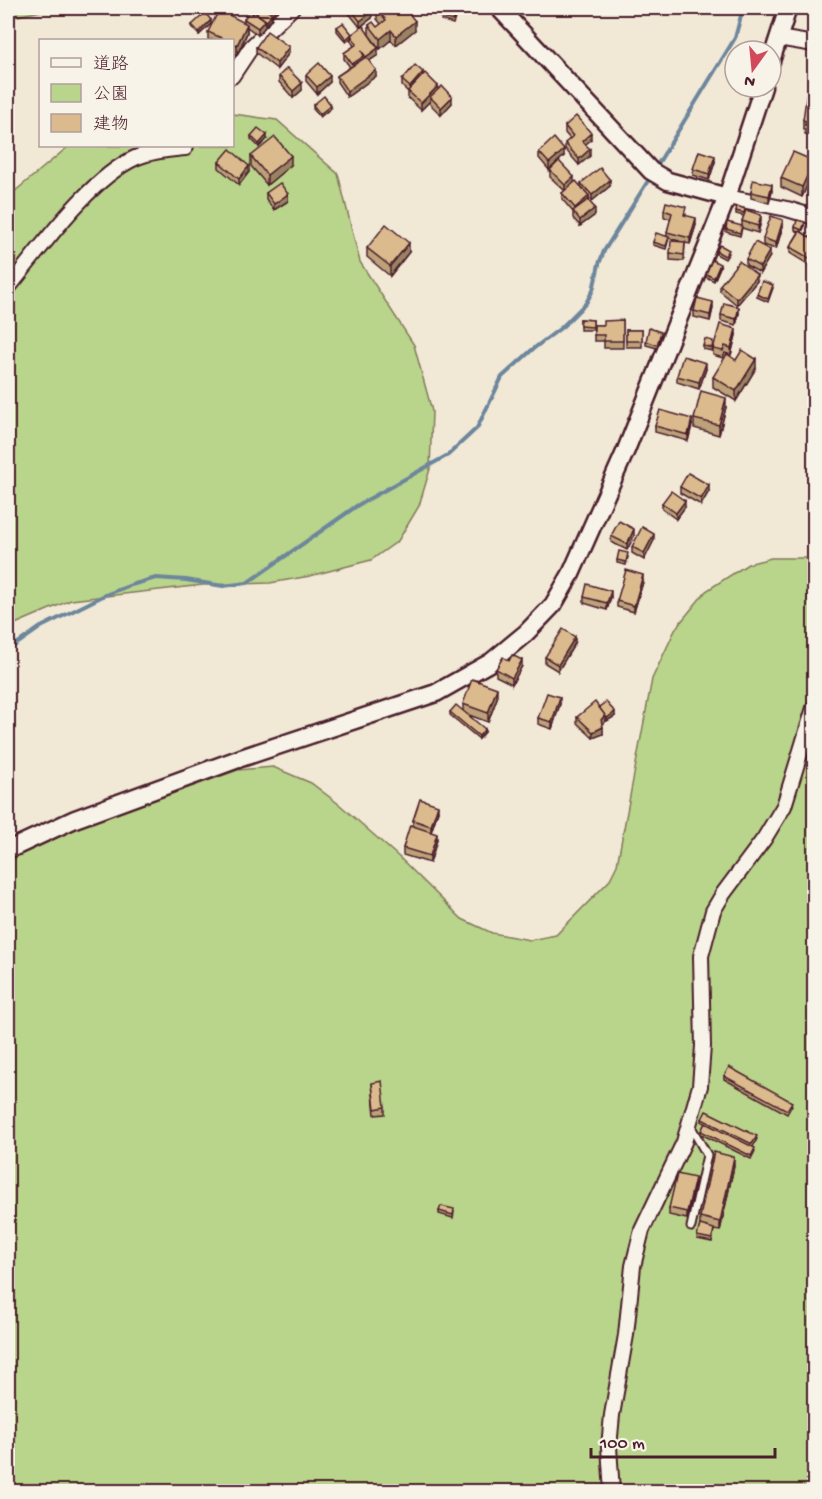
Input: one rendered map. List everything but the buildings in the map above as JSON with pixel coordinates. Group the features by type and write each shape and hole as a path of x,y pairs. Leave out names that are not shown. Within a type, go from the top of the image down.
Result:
{"street":[{"path":"234,72 252,46 292,8"},
{"path":"499,8 651,171 668,181 814,217"},
{"path":"788,8 778,38 814,44"},
{"path":"8,850 75,819 197,774 436,693 491,662 526,633 553,606 571,574 626,450 727,197 759,99"},
{"path":"8,288 98,182 135,158 185,147"},
{"path":"612,1491 609,1447 612,1415 626,1335 633,1266 642,1230 684,1142 700,1086 703,1046 701,956 713,911 764,839 784,806 814,708"}],"lane":[{"path":"689,1122 706,1155 691,1227"}],"green space":[{"path":"8,8 55,8 8,18"},
{"path":"234,114 277,120 338,174 360,262 414,345 432,411 430,469 419,506 398,541 371,560 310,576 270,583 203,585 71,600 8,627 8,197 68,147 234,147"},
{"path":"771,558 814,558 814,1491 8,1492 8,847 68,831 238,770 273,767 311,783 340,805 400,858 462,919 492,933 530,940 556,935 609,881 617,865 652,679 676,628 706,591 748,564"}],"waterway":[{"path":"656,167 735,38 743,8"},
{"path":"8,650 41,627 105,595 131,585 156,578 223,586 247,583 358,505 448,455 477,428 502,377 562,327 586,303 593,290 604,251 651,176"}]}
